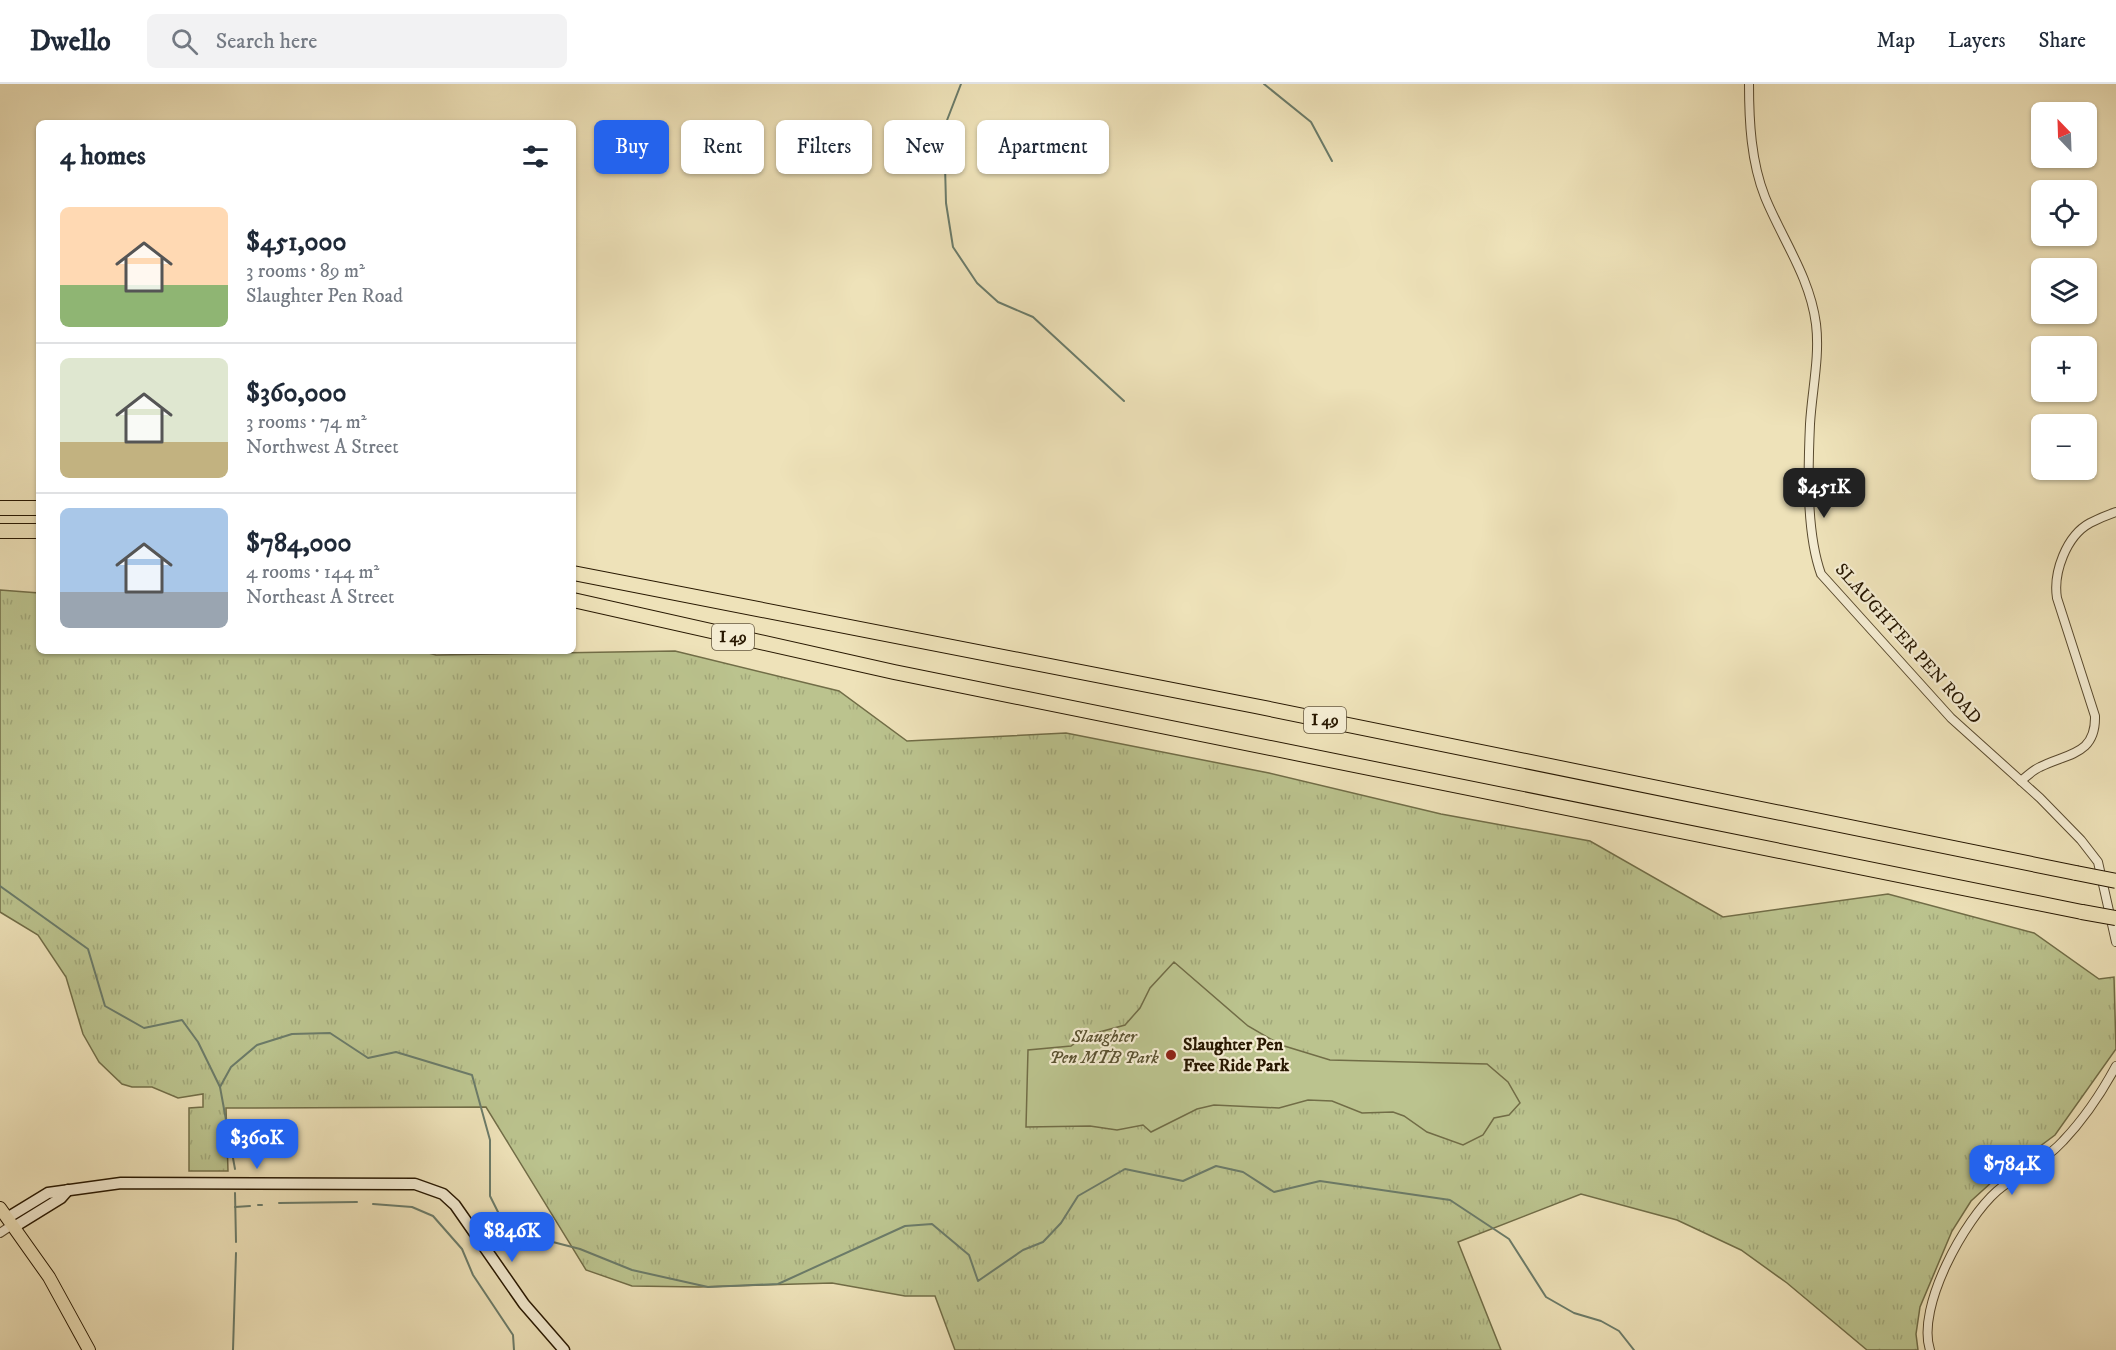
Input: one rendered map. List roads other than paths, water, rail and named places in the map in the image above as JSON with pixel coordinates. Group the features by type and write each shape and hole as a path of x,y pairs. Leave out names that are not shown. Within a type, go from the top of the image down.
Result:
{"highway":[{"path":"0,508 36,508"},
{"path":"0,531 36,531"},
{"name":"I 49","path":"576,574 1239,703 2116,881"},
{"name":"I 49","path":"576,601 894,672 1825,862 2116,918"}],"main road":[{"path":"9,1219 49,1277 89,1350"}],"street":[{"name":"SLAUGHTER PEN ROAD","path":"1749,84 1749,116 1756,163 1765,196 1808,286 1816,321 1817,361 1810,424 1810,471 1814,555 1821,574 1951,718 2069,826 2098,862 2116,942"},
{"path":"2021,781 2038,768 2084,748 2096,729 2095,716 2057,598 2055,583 2057,570 2073,540 2087,524 2116,512"},
{"path":"1930,1350 1927,1328 1938,1288 1961,1237 1977,1210 1998,1190 2063,1142 2116,1066"},
{"path":"0,1233 9,1219 48,1193 121,1183 415,1184 443,1194 455,1205 524,1304 564,1350"}],"waterway":[{"path":"961,84 944,128 946,203 953,247 977,283 998,302 1033,317 1124,401"},
{"path":"1264,84 1311,122 1332,161"},
{"path":"0,886 88,949 105,1006 144,1028 182,1020 198,1042 220,1087 235,1169"},
{"path":"220,1087 231,1067 257,1045 292,1034 330,1033 368,1058 396,1052 472,1075 490,1140 490,1196 499,1214 518,1233 580,1249 632,1270 708,1287 778,1284 905,1226 932,1224 969,1255 978,1281 1023,1250 1043,1242 1061,1223 1078,1196 1125,1169 1183,1181 1216,1166 1243,1172 1274,1192 1320,1181 1450,1200 1509,1239 1546,1297 1574,1313 1601,1321 1619,1331 1634,1350"},
{"path":"235,1193 236,1242"},
{"path":"279,1203 357,1202"},
{"path":"373,1204 412,1207 433,1216 462,1249 473,1275 513,1335 514,1350"},
{"path":"235,1207 250,1206"},
{"path":"233,1350 236,1253"}],"place":[{"name":"Slaughter Pen Free Ride Park","path":"1171,1055"}],"park label":[{"name":"Slaughter Pen MTB Park","path":"1104,1047"}]}
